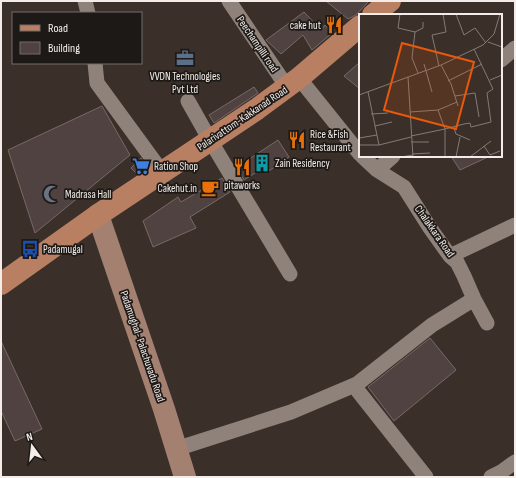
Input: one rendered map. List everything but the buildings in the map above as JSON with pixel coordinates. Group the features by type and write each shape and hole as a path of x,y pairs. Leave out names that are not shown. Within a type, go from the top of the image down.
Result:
{"main road":[{"path":"374,14 390,1"},
{"name":"Palarivattom-Kakkanad Road","path":"1,284 98,215 257,109 293,83 359,27"},
{"name":"Padamughal- Palachuvadu Road","path":"98,215 164,409 185,477"}],"street":[{"path":"85,1 88,12"},
{"name":"Peechampilli road","path":"229,1 293,83"},
{"path":"502,59 515,48"},
{"path":"94,64 97,83 162,172"},
{"path":"293,83 359,153"},
{"path":"188,101 290,274"},
{"name":"Chalakkara Road","path":"363,157 377,170 404,187 450,256 457,262 487,323"},
{"path":"377,170 392,157"},
{"path":"450,256 515,225"},
{"path":"176,449 291,412 357,384 432,325 474,299"},
{"path":"357,384 358,391 426,477"},
{"path":"499,475 515,462"}],"place":[{"name":"cake hut","path":"334,25"},
{"name":"VVDN Technologies Pvt Ltd","path":"185,58"},
{"name":"Rice &Fish Restaurant","path":"297,140"},
{"name":"Zain Residency","path":"262,163"},
{"name":"Ration Shop","path":"141,166"},
{"name":"pitaworks","path":"242,167"},
{"name":"Cakehut.in","path":"210,188"},
{"name":"Madrasa Hall","path":"52,194"},
{"name":"Padamugal","path":"30,249"}]}
